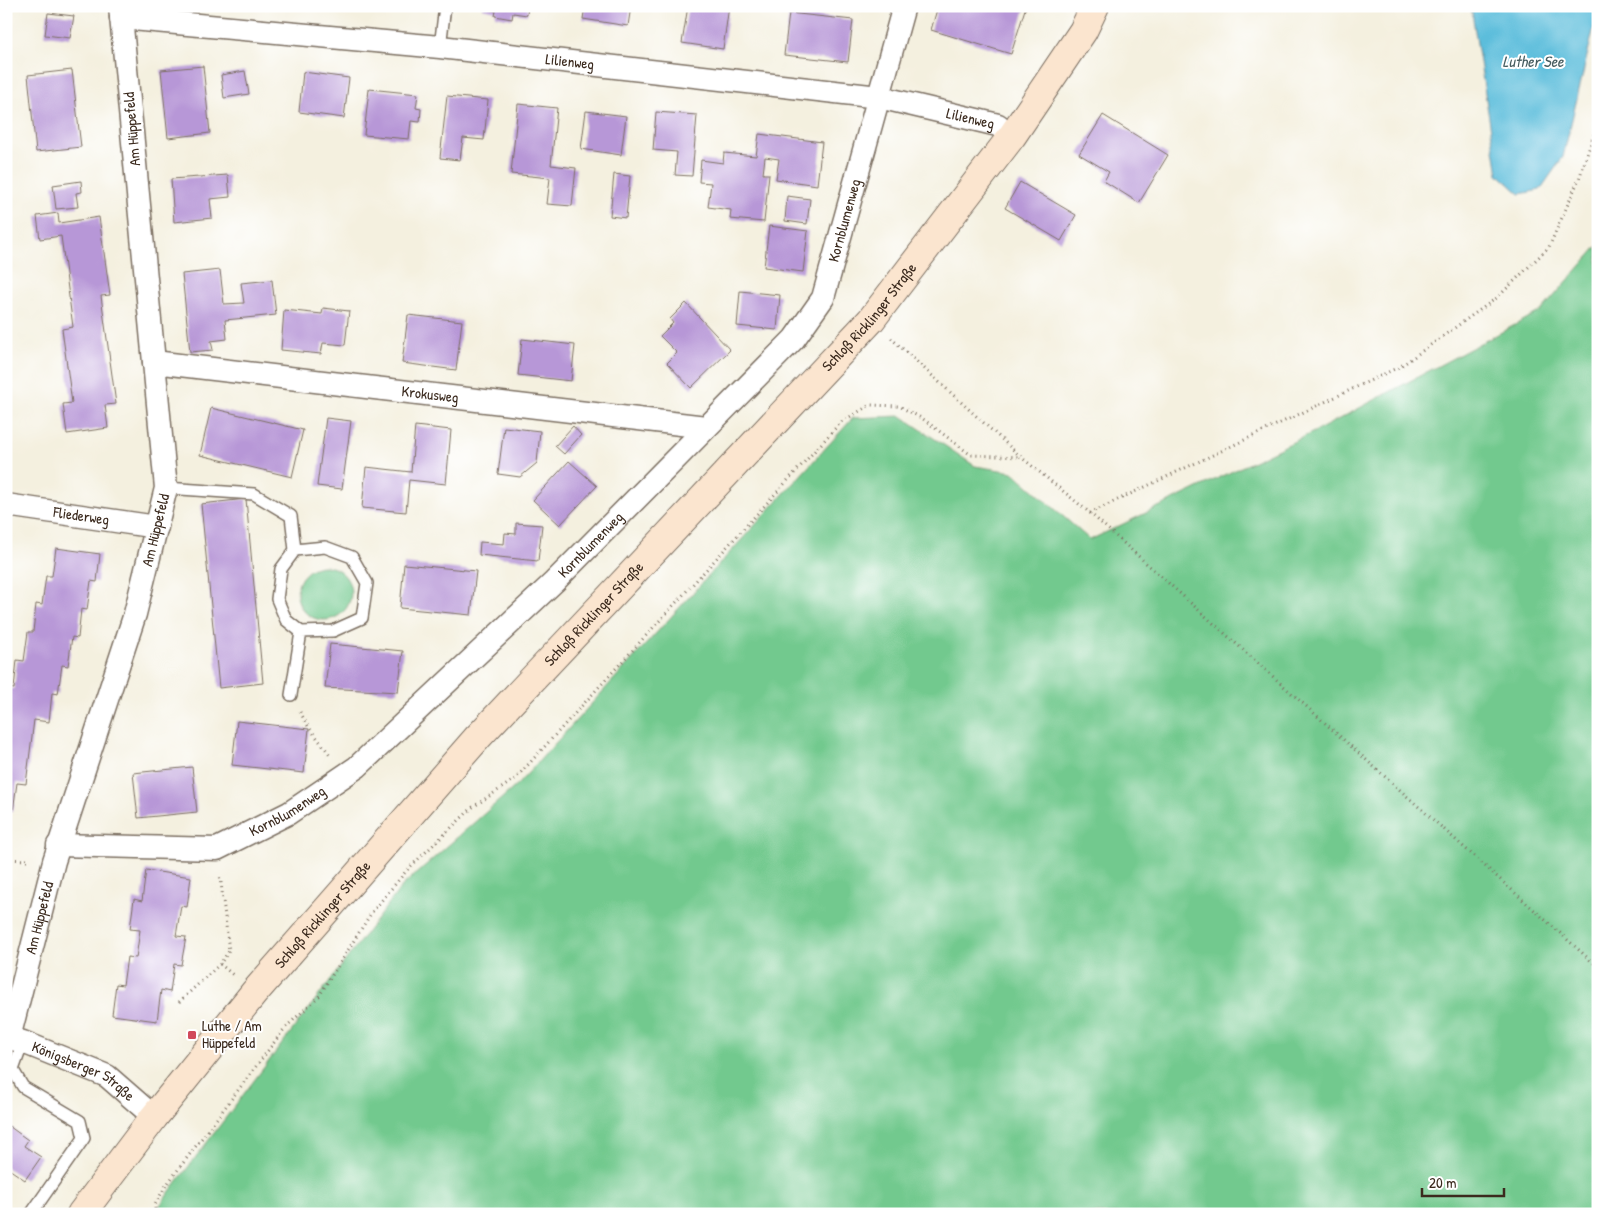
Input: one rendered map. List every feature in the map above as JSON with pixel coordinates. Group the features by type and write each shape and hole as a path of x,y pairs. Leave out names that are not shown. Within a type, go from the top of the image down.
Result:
{"street":[{"name":"Kornblumenweg","path":"58,845 217,849 289,812 357,767 554,582 794,339 823,298 904,6"},
{"name":"Schloß Ricklinger Straße","path":"81,1214 154,1117 254,993 478,737 871,320 1012,136 1084,31 1095,6"},
{"name":"Lilienweg","path":"120,12 878,97 998,125 1012,136"},
{"name":"Am Hüppefeld","path":"12,1039 58,845 135,614 166,488 120,12"},
{"name":"Krokusweg","path":"154,362 706,427"},
{"name":"Fliederweg","path":"6,505 157,527"},
{"name":"Königsberger Straße","path":"12,1039 107,1076 154,1117"}],"lane":[{"path":"440,47 445,6"},
{"path":"166,488 254,494 291,516 295,550 281,569 277,599 286,620 301,632 333,631 362,618 366,583 352,557 324,547 295,550"},
{"path":"291,695 301,632"},
{"path":"12,1039 13,1070 23,1086 80,1121 84,1138 31,1214"}],"path":[{"path":"1090,513 1401,366 1498,297 1549,247 1579,179 1598,122"},
{"path":"871,320 1021,457 1090,513 1598,967"},
{"path":"155,1214 155,1205 165,1187 285,1028 319,996 372,912 407,870 473,807 515,778 841,422 870,405 899,406 923,420 971,455 1021,457"},
{"path":"291,695 308,726 345,774"},
{"path":"180,1002 220,964 229,952 217,849"},
{"path":"220,964 230,972"}],"green space":[{"path":"1598,246 1598,1214 154,1214 402,886 518,784 853,418 901,416 975,466 1013,472 1090,540 1322,428 1541,311"},
{"path":"324,566 334,568 343,574 349,583 351,593 349,603 343,612 334,618 324,620 314,618 305,612 299,603 297,593 299,583 305,574 314,568"}],"water":[{"name":"Luther See","path":"1471,6 1598,6 1598,20 1594,27 1563,157 1540,190 1520,194 1498,174"}],"building":[{"path":"482,6 528,6 527,15 513,13 512,19 495,16 496,11 482,8"},
{"path":"585,6 631,6 628,26 583,19"},
{"path":"688,6 729,6 723,49 682,43"},
{"path":"938,6 1026,6 1011,54 931,30"},
{"path":"48,13 74,16 70,38 45,35"},
{"path":"789,13 853,20 848,62 784,55"},
{"path":"203,66 210,133 168,138 161,70"},
{"path":"72,70 81,147 36,152 28,75"},
{"path":"245,71 249,94 224,98 221,75"},
{"path":"303,72 349,78 344,118 299,112"},
{"path":"369,89 418,94 416,108 421,109 420,122 411,121 409,139 364,135"},
{"path":"447,96 488,100 484,140 463,138 460,160 440,158"},
{"path":"518,104 557,108 551,165 576,168 572,206 547,204 550,178 511,174"},
{"path":"586,111 626,116 621,155 581,149"},
{"path":"656,112 697,115 692,176 675,175 677,152 653,150"},
{"path":"1103,115 1168,155 1139,203 1104,181 1109,172 1079,154"},
{"path":"759,134 822,142 817,185 776,179 779,159 765,157 763,174 769,174 764,222 730,219 731,210 708,207 711,183 699,182 701,160 723,163 724,153 756,156"},
{"path":"614,174 630,176 626,218 610,216"},
{"path":"228,175 230,197 210,199 212,218 174,222 171,179"},
{"path":"81,181 82,192 76,193 78,207 56,209 53,185"},
{"path":"1020,182 1076,215 1061,241 1005,208"},
{"path":"787,196 810,199 807,224 785,221"},
{"path":"58,213 59,223 99,217 110,295 101,296 116,404 105,405 108,428 67,434 63,404 72,403 62,329 73,327 61,236 40,239 37,216"},
{"path":"769,226 808,231 803,272 764,267"},
{"path":"220,270 224,304 244,303 241,283 272,280 276,315 225,320 227,339 211,341 213,350 190,352 182,274"},
{"path":"740,291 780,295 777,330 737,326"},
{"path":"686,303 730,350 691,388 667,363 677,353 660,336 673,323 670,319"},
{"path":"323,308 349,311 345,345 323,343 321,354 281,350 284,310 322,314"},
{"path":"408,315 462,321 456,370 402,363"},
{"path":"522,339 575,345 571,381 518,375"},
{"path":"211,408 303,430 292,477 200,455"},
{"path":"326,418 351,421 342,489 317,486"},
{"path":"415,426 451,430 446,484 409,480 406,512 362,508 366,467 411,472"},
{"path":"573,426 581,435 564,454 555,446"},
{"path":"504,427 540,431 537,463 520,477 498,474"},
{"path":"569,461 597,486 560,525 533,500"},
{"path":"246,499 263,683 219,688 201,504"},
{"path":"516,523 542,525 538,561 479,555 480,542 504,544 505,533 516,534"},
{"path":"56,548 100,554 97,582 91,581 87,610 81,609 78,638 72,637 68,666 62,665 58,694 52,693 49,722 34,720 26,784 17,783 13,811 6,811 7,688 14,689 17,660 24,661 28,632 33,632 36,604 42,605 46,576 52,576"},
{"path":"404,564 476,571 471,615 400,608"},
{"path":"330,644 403,651 398,692 325,688"},
{"path":"237,721 309,729 304,773 232,765"},
{"path":"192,767 197,812 138,818 133,773"},
{"path":"146,870 191,877 187,907 181,906 176,936 186,937 181,965 174,964 170,992 161,990 157,1021 112,1015 116,984 123,985 127,957 136,958 140,930 130,929 134,899 142,901"},
{"path":"6,1124 28,1140 24,1146 41,1157 25,1180 6,1167"}],"place":[{"name":"Luthe / Am Hüppefeld","path":"192,1035"}]}
